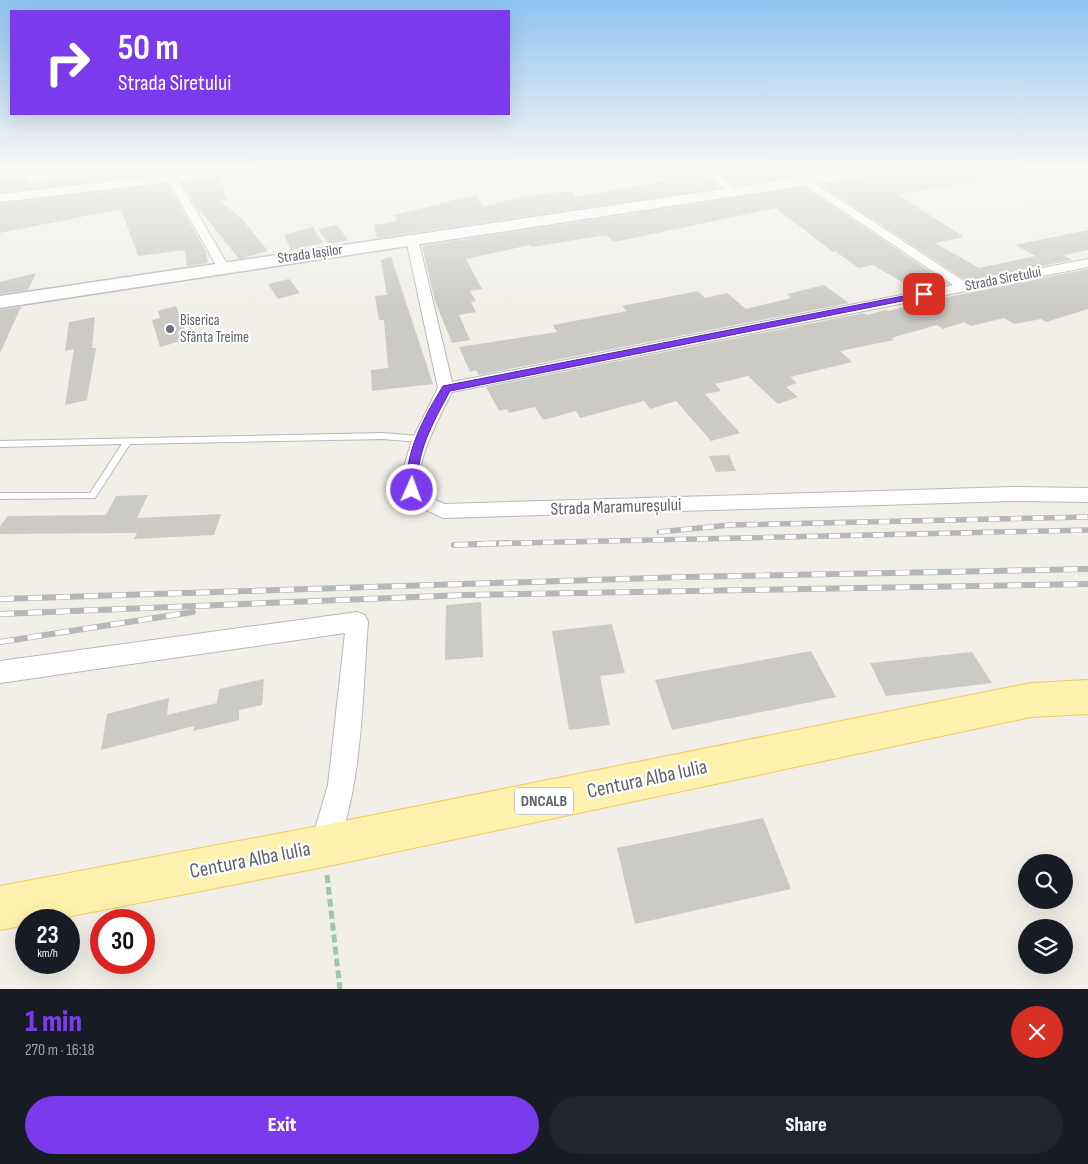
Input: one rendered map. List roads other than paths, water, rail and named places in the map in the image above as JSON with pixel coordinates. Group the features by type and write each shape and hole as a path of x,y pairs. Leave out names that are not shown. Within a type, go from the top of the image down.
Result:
{"main road":[{"name":"Centura Alba Iulia","path":"0,908 324,846 1031,700 1088,697"}],"street":[{"path":"193,215 223,267"},
{"name":"Strada Iașilor","path":"0,302 572,215"},
{"path":"856,215 963,286"},
{"path":"412,239 446,388"},
{"name":"Strada Siretului","path":"446,388 1088,263"},
{"name":"Strada Maramureșului","path":"446,388 420,439 411,475 412,490 422,502 443,511 1013,494 1088,495"},
{"path":"0,672 357,622 340,785 324,846"}],"lane":[{"path":"0,444 126,443 383,436 420,439"},
{"path":"0,496 92,496 126,443"}],"railway":[{"path":"659,532 730,525 1088,517"},
{"path":"495,544 1088,530"},
{"path":"495,544 512,543"},
{"path":"477,544 495,544"},
{"path":"454,545 495,544"},
{"path":"0,599 685,577 1088,569"},
{"path":"0,614 464,595 1088,584"},
{"path":"0,642 193,612"}],"place":[{"name":"Biserica Sfânta Treime","path":"170,329"}]}
